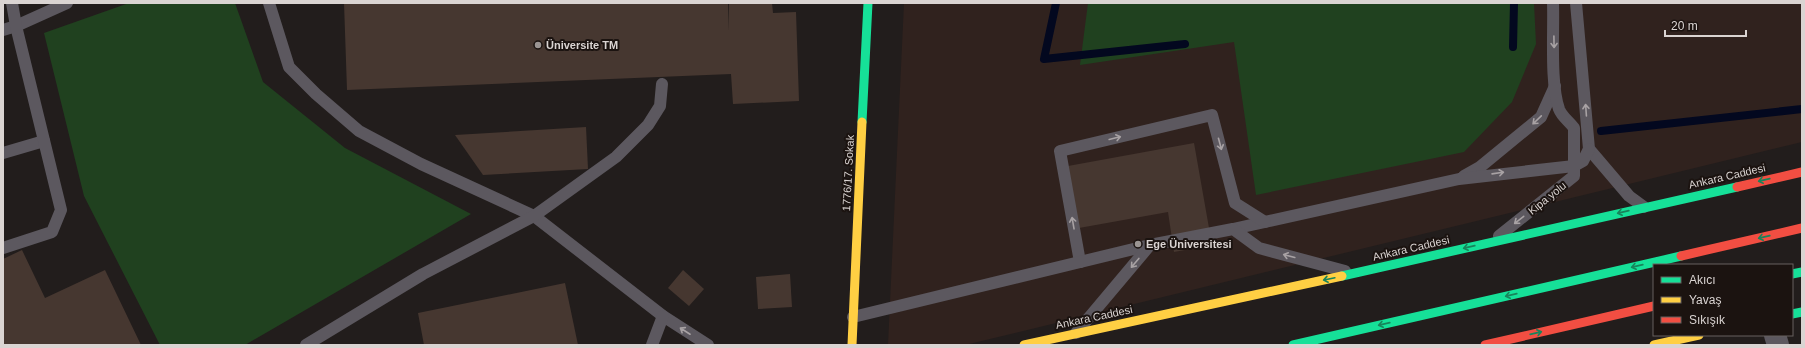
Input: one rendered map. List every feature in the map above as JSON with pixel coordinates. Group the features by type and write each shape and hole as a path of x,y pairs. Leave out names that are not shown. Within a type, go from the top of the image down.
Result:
{"main road":[{"name":"1776/17. Sokak","path":"852,345 868,3"},
{"name":"Ankara Caddesi","path":"1024,345 1354,273 1802,172"},
{"path":"1293,345 1802,228"},
{"path":"1485,345 1653,306"},
{"path":"1654,345 1694,336"}],"lane":[{"path":"3,248 52,232 61,210 16,26 12,3"},
{"path":"3,30 16,26 66,3"},
{"path":"269,3 289,67 316,94 359,131 420,164 534,216 663,316 708,345"},
{"name":"Kipa yolu","path":"1492,242 1574,176 1574,128 1562,115 1558,107 1555,86 1553,3"},
{"path":"853,317 1150,245 1233,229 1459,179 1574,166 1583,161 1589,149 1576,3"},
{"path":"306,345 423,274 534,216 616,157 648,125 660,106 662,84"},
{"path":"1459,179 1480,167 1541,117 1555,86"},
{"path":"1080,262 1060,151 1212,115 1235,203 1265,222"},
{"path":"3,152 44,141"},
{"path":"1589,149 1628,196 1644,207"},
{"path":"1233,229 1259,248 1354,273"},
{"path":"1075,334 1150,245"},
{"path":"652,345 663,316"}],"shaded area":[{"name":"Ege Üniversitesi","path":"904,3 1802,3 1802,142 965,345 888,345"}],"green space":[{"path":"129,3 235,3 263,82 345,148 471,214 245,345 160,345 84,196 44,33"},
{"path":"1088,3 1534,3 1536,44 1512,102 1464,152 1256,195 1234,42 1080,65"}],"building":[{"name":"Üniversite TM","path":"344,3 728,3 729,31 729,3 772,3 773,13 796,12 799,101 733,104 731,74 347,90"},
{"path":"586,127 588,169 483,175 455,135"},
{"path":"1194,143 1212,245 1174,252 1168,212 1079,228 1068,166"},
{"path":"22,250 45,298 105,270 141,345 3,345 3,259"},
{"path":"683,270 704,289 689,306 668,288"},
{"path":"790,274 792,307 758,309 756,277"},
{"path":"565,283 578,345 424,345 418,313"}],"waterway":[{"path":"1056,3 1044,59 1185,44"},
{"path":"1513,47 1514,3"},
{"path":"1601,131 1802,109"}],"traffic: fast":[{"path":"862,122 868,3"},
{"path":"1342,276 1737,187"},
{"path":"1293,345 1681,256"},
{"path":"1793,274 1802,272"},
{"path":"1793,314 1802,312"}],"traffic: slow":[{"path":"852,345 862,122"},
{"path":"1024,345 1342,276"},
{"path":"1654,345 1694,336"}],"traffic: jam":[{"path":"1737,187 1802,172"},
{"path":"1681,256 1802,228"},
{"path":"1485,345 1653,306"}],"place":[{"name":"Üniversite TM","path":"538,45"},
{"name":"Ege Üniversitesi","path":"1138,244"}]}
